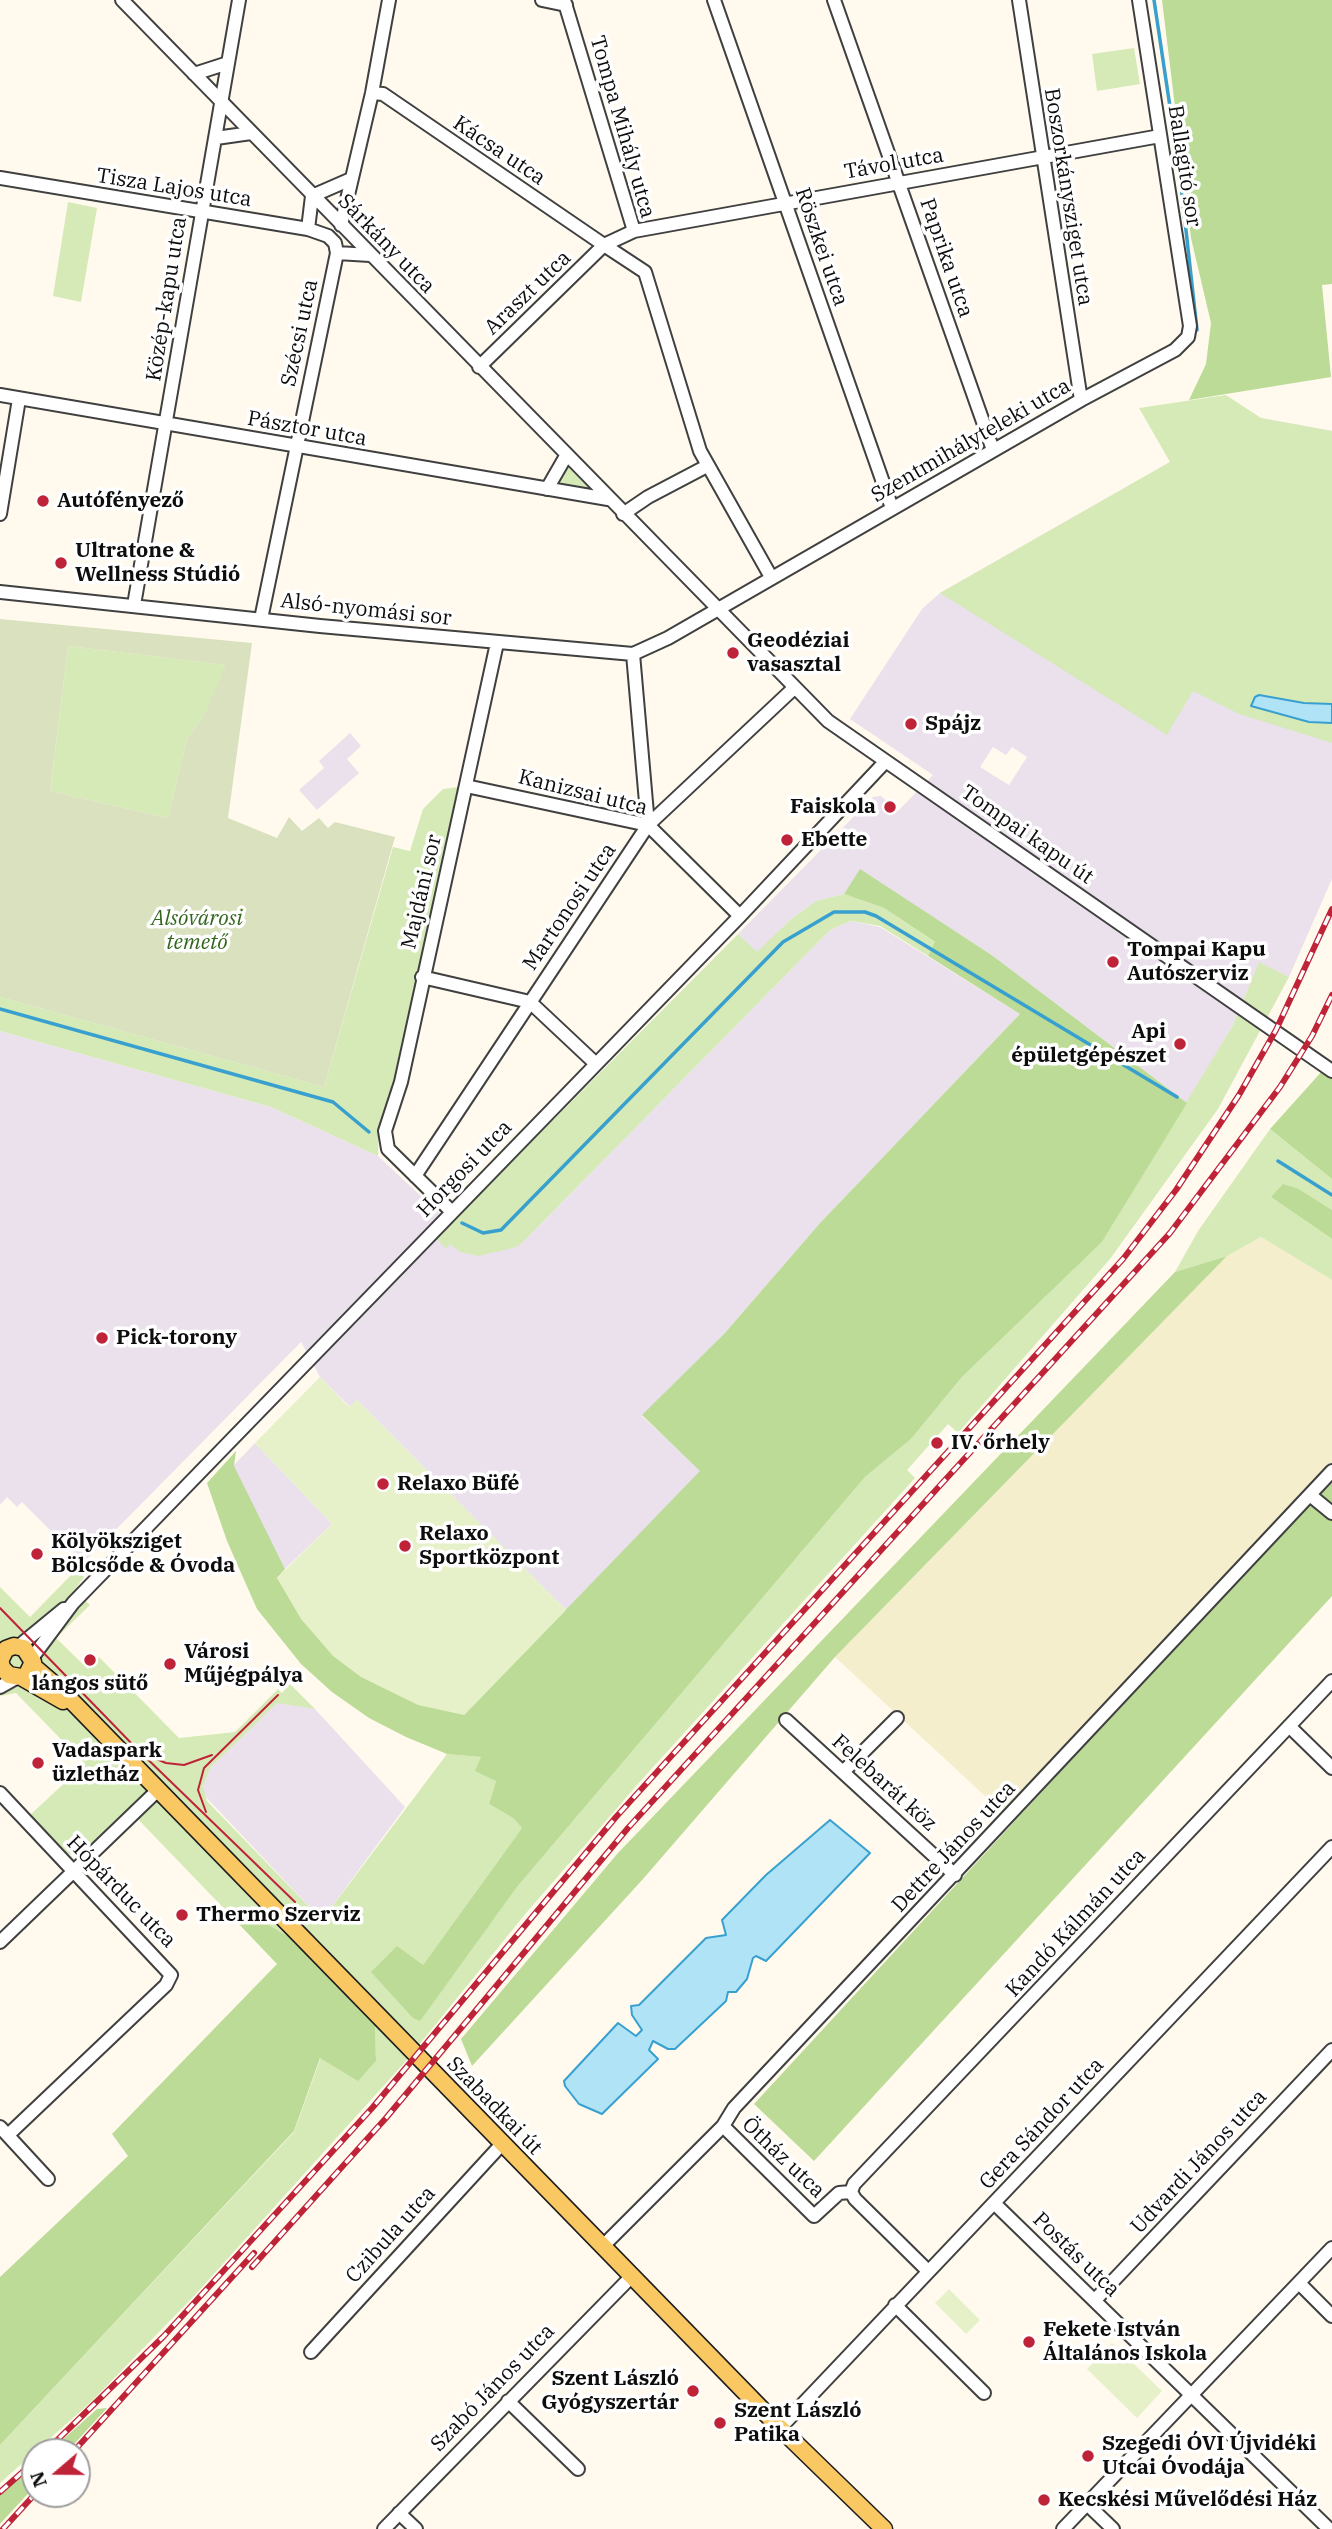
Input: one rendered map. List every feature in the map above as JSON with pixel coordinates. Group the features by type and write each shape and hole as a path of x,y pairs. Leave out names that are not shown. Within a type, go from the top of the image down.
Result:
{"main road":[{"name":"Szabadkai út","path":"4,1654 6,1673 25,1670"},
{"name":"Szabadkai út","path":"4,1654 77,1708 601,2247 884,2529"}],"street":[{"name":"Sárkány utca","path":"122,0 478,368 717,610"},
{"name":"Közép-kapu utca","path":"134,605 239,0"},
{"path":"341,225 372,93 388,0"},
{"path":"542,0 565,2"},
{"name":"Röszkei utca","path":"714,0 892,508"},
{"name":"Paprika utca","path":"834,0 993,450"},
{"name":"Boszorkánysziget utca","path":"1019,0 1081,400"},
{"name":"Ballagitó sor","path":"1139,0 1185,275 1190,326 1188,337"},
{"name":"Tompa Mihály utca","path":"565,2 634,232 604,245"},
{"path":"194,74 228,63"},
{"name":"Kácsa utca","path":"372,93 388,97 604,245"},
{"path":"216,138 251,133"},
{"name":"Távol utca","path":"634,232 1160,136"},
{"name":"Tisza Lajos utca","path":"0,178 308,229"},
{"path":"351,179 312,196 308,229 328,236 335,243 337,253 370,255"},
{"path":"604,245 645,272 707,466 771,577"},
{"name":"Araszt utca","path":"478,368 604,245"},
{"name":"Szécsi utca","path":"261,619 337,253"},
{"name":"Szentmihályteleki utca","path":"717,610 1081,400 1175,350 1188,337"},
{"name":"Pásztor utca","path":"0,396 608,499"},
{"path":"0,514 19,399"},
{"path":"547,489 566,456"},
{"path":"623,514 648,497 707,466"},
{"name":"Alsó-nyomási sor","path":"0,592 497,643 633,654"},
{"path":"648,825 633,654 717,610"},
{"name":"Tompai kapu út","path":"717,610 828,722 1332,1071"},
{"name":"Majdáni sor","path":"415,1176 388,1149 385,1131 401,1082 497,643"},
{"name":"Martonosi utca","path":"415,1176 648,825 793,689"},
{"name":"Horgosi utca","path":"25,1670 73,1603 740,916 885,762"},
{"name":"Kanizsai utca","path":"466,786 648,825 740,916"},
{"path":"422,977 530,1002 595,1063"},
{"path":"415,1176 451,1211"},
{"name":"Dettre János utca","path":"601,2247 723,2126 734,2108 956,1875 1332,1471"},
{"path":"1310,1495 1332,1513"},
{"name":"Horgosi utca","path":"4,1654 73,1603"},
{"path":"0,1687 25,1670"},
{"name":"Kandó Kálmán utca","path":"851,2192 854,2185 1332,1681"},
{"path":"843,1772 897,1718"},
{"name":"Felebarát köz","path":"786,1720 956,1875"},
{"path":"1289,1726 1332,1768"},
{"path":"0,1942 158,1790"},
{"name":"Hópárduc utca","path":"0,1793 171,1975 166,1985 4,2131"},
{"name":"Gera Sándor utca","path":"780,2428 1332,1847"},
{"name":"Udvardi János utca","path":"1095,2300 1332,2050"},
{"name":"Ötház utca","path":"723,2126 814,2216 839,2193 851,2192"},
{"path":"4,2131 48,2179"},
{"name":"Czibula utca","path":"311,2352 501,2145"},
{"path":"851,2192 928,2272"},
{"name":"Postás utca","path":"994,2203 1329,2529"},
{"path":"1063,2529 1332,2248"},
{"name":"Szabó János utca","path":"384,2529 631,2277"},
{"path":"1299,2283 1332,2316"},
{"path":"895,2305 984,2393"},
{"path":"508,2401 578,2469"},
{"path":"1087,2504 1113,2529"},
{"path":"399,2513 416,2529"}],"shaded area":[{"path":"1225,397 1261,418 1332,431 1332,879 1289,977 1259,963 1233,1025 1187,1103 993,956 860,870 844,894 816,901 790,920 757,953 738,934 873,797 881,796 898,811 933,775 850,719 922,609 940,593 1170,462","holes":["993,747 1006,755 1012,747 1027,757 1009,785 980,767"]},
{"path":"350,733 361,746 347,759 359,773 317,810 299,790 324,768 319,761"},
{"path":"851,921 880,927 1020,1014 821,1222 724,1334 642,1416 701,1471 566,1610 357,1400 350,1407 320,1377 301,1342 83,1563 22,1502 17,1507 7,1497 0,1505 0,1031 271,1107 378,1156 451,1224 437,1238 446,1248 450,1243 460,1250 523,1242 830,930"},
{"path":"1261,1237 1332,1280 1332,1477 1013,1822 835,1657 1227,1256"},
{"path":"255,1443 332,1524 285,1569 233,1466"},
{"path":"277,1702 315,1709 405,1807 322,1920 204,1795 203,1783 210,1768"}],"green space":[{"path":"1162,0 1332,0 1332,284 1322,285 1331,377 1189,400 1206,364 1211,323 1191,238"},
{"path":"1134,48 1140,84 1097,91 1092,54"},
{"path":"68,202 97,208 81,302 53,296"},
{"path":"1226,395 1261,418 1332,431 1332,743 1239,714 1193,691 1167,735 940,593 1170,462 1139,408"},
{"path":"566,465 588,487 587,492 556,485"},
{"name":"Alsóvárosi temető","path":"0,619 252,643 228,818 277,838 289,817 302,831 319,818 328,828 335,822 395,837 324,1087 0,997","holes":["68,646 226,665 202,719 187,738 168,818 50,791"]},
{"path":"68,646 227,665 202,719 187,738 168,818 50,791"},
{"path":"458,787 391,1098 379,1125 378,1156 271,1107 0,1031 0,997 324,1087 393,847 410,851 423,809 443,789"},
{"path":"860,869 993,956 1187,1103 1102,1242 962,1377 911,1439 865,1477 517,1887 420,2021 413,2018 371,1972 397,1946 423,1965 522,1828 513,1818 489,1804 496,1781 475,1771 481,1757 447,1754 369,1718 332,1692 301,1664 257,1609 227,1541 207,1483 236,1451 234,1466 285,1569 277,1578 464,1715 700,1471 642,1415 724,1334 821,1222 1020,1014 928,956 935,942 884,908 844,894"},
{"path":"844,894 884,908 936,943 928,956 880,926 851,921 830,930 523,1242 516,1247 479,1256 460,1252 450,1244 446,1249 436,1238 738,934 757,952 790,920 816,901"},
{"path":"1259,962 1289,977 1218,1109 1110,1259 958,1433 948,1424 907,1470 915,1478 637,1785 527,1912 405,2062 194,2296 92,2401 50,2438 21,2438 21,2464 0,2483 0,2445 294,2132 321,2057 358,2080 376,2061 375,2024 291,1938 244,1912 235,1920 131,1812 86,1853 75,1855 67,1854 30,1815 85,1764 16,1693 0,1696 0,1587 30,1617 77,1569 84,1577 74,1591 90,1605 56,1638 88,1669 99,1657 179,1738 235,1732 278,1689 282,1693 290,1684 315,1709 277,1703 210,1768 203,1786 207,1801 322,1920 447,1754 481,1757 496,1781 489,1804 513,1818 522,1828 423,1965 420,2020 517,1887 865,1477 911,1439 962,1377 1102,1242 1233,1025"},
{"path":"1332,1060 1332,1179 1270,1129"},
{"path":"1270,1129 1332,1179 1332,1210 1299,1189 1271,1197 1332,1239 1332,1280 1261,1237 1227,1256 1175,1272 1198,1231"},
{"path":"1283,1184 1299,1189 1332,1210 1332,1239 1271,1197"},
{"path":"1227,1256 835,1657 643,1879 472,2066 461,2039 618,1853 1175,1272"},
{"name":"Relaxo Sportközpont","path":"320,1377 349,1407 357,1400 566,1610 464,1715 418,1705 361,1677 333,1656 301,1619 277,1578 332,1524 255,1443"},
{"path":"1332,1477 1332,1596 814,2161 754,2104"},
{"path":"244,1911 291,1938 375,2024 376,2061 358,2081 320,2058 294,2131 0,2445 0,2277 128,2156 112,2134 277,1964 235,1920"},
{"path":"949,2289 980,2320 966,2334 935,2303"},
{"path":"1112,2343 1162,2391 1137,2418 1087,2369"},
{"path":"107,2408 80,2438 65,2438 97,2409"},
{"path":"21,2476 21,2501 0,2524 0,2495"}],"water":[{"path":"1259,695 1304,703 1332,704 1332,723 1309,722 1251,706"},
{"path":"830,1820 870,1853 766,1961 756,1956 753,1958 747,1979 736,1992 728,1992 726,2001 675,2049 668,2049 653,2041 649,2050 658,2059 602,2114 579,2104 564,2081 618,2023 636,2036 642,2030 632,2015 631,2006 639,2005 706,1938 726,1935 722,1920 766,1875"}],"waterway":[{"path":"1154,0 1179,167 1197,330"},
{"path":"462,1223 483,1233 501,1230 783,942 834,912 865,912 876,916 1177,1097"},
{"path":"0,1009 333,1102 369,1132"},
{"path":"1278,1161 1332,1195"}],"tram line":[{"path":"0,1608 135,1747 295,1902"},
{"path":"206,1812 198,1790 204,1768 278,1695"},
{"path":"149,1756 166,1763 184,1765 212,1755"}],"railway":[{"path":"59,2438 163,2337 373,2107 616,1817 1123,1259 1176,1190 1239,1095 1276,1030 1332,909"},
{"path":"252,2267 386,2118 628,1828 1170,1233 1280,1087 1312,1036 1332,995"},
{"path":"86,2438 254,2253"},
{"path":"0,2492 21,2473"},
{"path":"3,2529 22,2508"}],"place":[{"name":"Autófényező","path":"43,501"},
{"name":"Ultratone & Wellness Stúdió","path":"61,563"},
{"name":"Geodéziai vasasztal","path":"733,653"},
{"name":"Spájz","path":"911,724"},
{"name":"Faiskola","path":"890,807"},
{"name":"Ebette","path":"787,840"},
{"name":"Tompai Kapu Autószerviz","path":"1113,962"},
{"name":"Api épületgépészet","path":"1180,1044"},
{"name":"Pick-torony","path":"102,1338"},
{"name":"IV. őrhely","path":"937,1443"},
{"name":"Relaxo Büfé","path":"383,1484"},
{"name":"Relaxo Sportközpont","path":"405,1546"},
{"name":"Kölyöksziget Bölcsőde & Óvoda","path":"37,1554"},
{"name":"lángos sütő","path":"90,1660"},
{"name":"Városi Műjégpálya","path":"170,1664"},
{"name":"Vadaspark üzletház","path":"38,1763"},
{"name":"Thermo Szerviz","path":"182,1915"},
{"name":"Fekete István Általános Iskola","path":"1029,2342"},
{"name":"Szent László Gyógyszertár","path":"693,2391"},
{"name":"Szent László Patika","path":"720,2423"},
{"name":"Szegedi ÓVI Újvidéki Utcai Óvodája","path":"1088,2456"},
{"name":"Kecskési Művelődési Ház","path":"1044,2500"}]}
